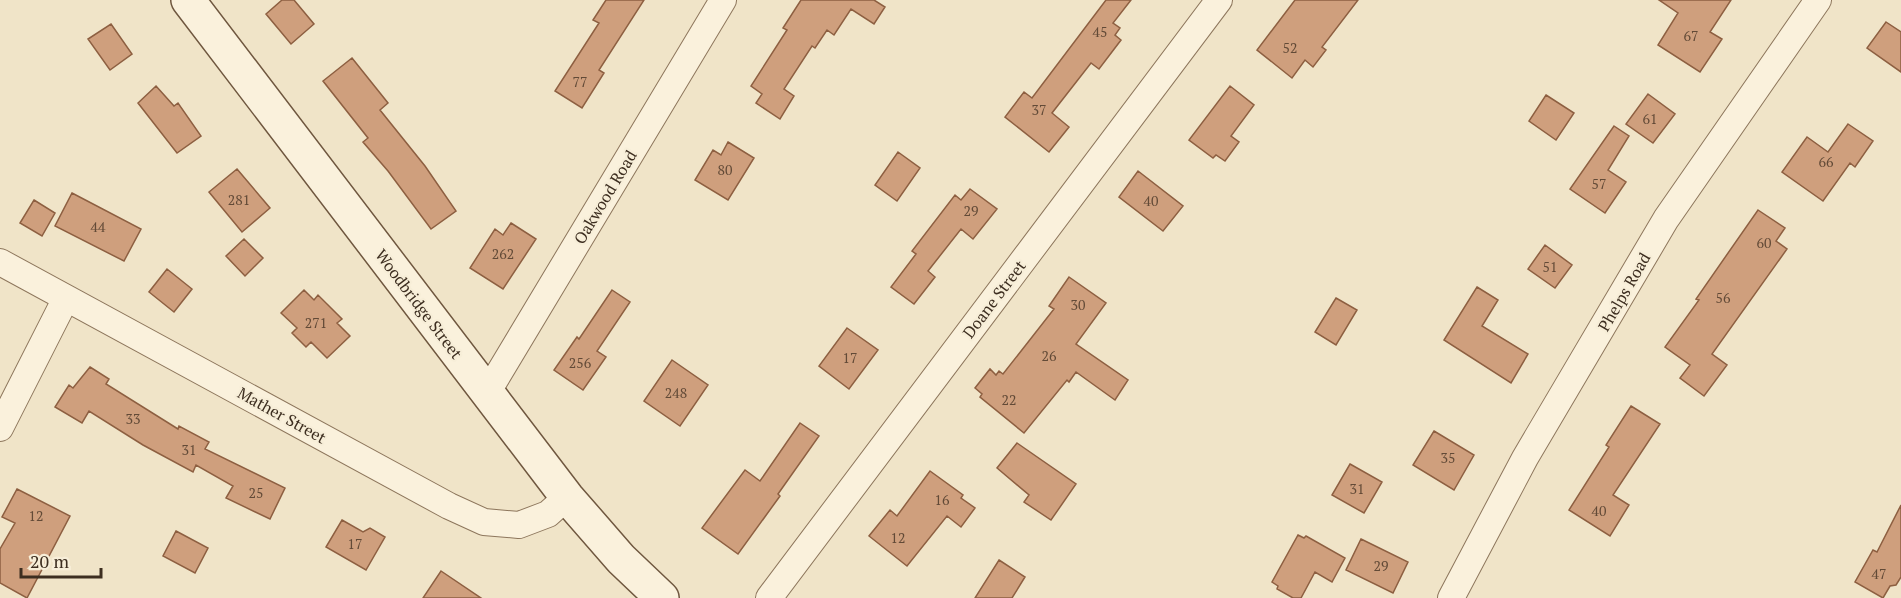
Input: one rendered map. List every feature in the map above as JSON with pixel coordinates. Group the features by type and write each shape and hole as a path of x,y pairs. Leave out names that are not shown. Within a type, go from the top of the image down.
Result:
{"main road":[{"name":"Woodbridge Street","path":"191,1 567,497 621,559 662,598"}],"street":[{"name":"Oakwood Road","path":"487,393 723,0"},
{"name":"Doane Street","path":"770,598 1219,0"},
{"name":"Phelps Road","path":"1451,598 1525,458 1666,219 1818,0"},
{"name":"Mather Street","path":"0,262 449,506 484,522 519,525 548,514 567,497"},
{"path":"0,428 66,298"}],"building":[{"path":"282,0 294,0 314,24 291,44 266,14"},
{"path":"606,0 644,0 599,70 604,73 582,108 555,91 599,23 593,20"},
{"path":"801,0 874,0 885,7 874,24 851,9 834,35 827,30 815,48 812,46 784,89 794,96 780,119 756,103 762,94 751,86 787,30 783,28"},
{"path":"1106,0 1131,0 1113,23 1120,28 1115,35 1121,40 1099,69 1091,63 1052,113 1069,127 1049,152 1005,117 1024,92 1032,98"},
{"path":"1295,0 1358,0 1322,47 1326,50 1313,67 1305,60 1292,78 1257,50"},
{"path":"1659,0 1731,0 1710,32 1722,39 1700,72 1658,45 1678,13"},
{"path":"1886,22 1901,32 1901,72 1867,48"},
{"path":"111,24 132,54 110,70 88,39"},
{"path":"352,58 388,103 380,110 425,166 456,211 431,229 388,171 363,142 368,138 323,81"},
{"path":"156,86 174,106 178,103 201,136 177,153 138,103"},
{"path":"1230,86 1254,105 1231,136 1239,142 1225,161 1216,155 1213,158 1189,140"},
{"path":"1648,94 1675,114 1653,143 1626,124"},
{"path":"1546,95 1574,113 1556,140 1529,121"},
{"path":"1848,124 1873,141 1855,167 1850,163 1823,201 1782,172 1807,137 1828,152"},
{"path":"1614,126 1629,136 1608,170 1626,182 1605,213 1570,189"},
{"path":"728,142 754,158 728,200 695,180 713,150 721,155"},
{"path":"898,152 920,168 897,201 875,185"},
{"path":"237,169 270,208 242,232 209,192"},
{"path":"1138,171 1183,206 1163,231 1119,197"},
{"path":"970,189 997,209 973,239 961,229 928,271 935,277 914,304 891,287 916,254 912,251 955,195 961,200"},
{"path":"72,193 141,229 124,261 55,226"},
{"path":"34,200 55,213 42,236 20,223"},
{"path":"1758,210 1785,228 1776,241 1787,249 1712,354 1727,365 1704,396 1680,378 1690,365 1665,347"},
{"path":"511,223 536,239 503,289 470,268 495,229 503,235"},
{"path":"244,239 263,258 245,276 226,256"},
{"path":"1545,245 1572,265 1555,288 1528,269"},
{"path":"167,269 192,289 174,312 149,292"},
{"path":"1069,277 1106,303 1076,344 1128,380 1115,400 1076,372 1024,433 980,397 982,394 975,388 990,369 996,375 999,371 1003,374 1054,309 1049,306"},
{"path":"1477,287 1498,300 1482,326 1528,354 1511,383 1444,340"},
{"path":"304,290 314,300 318,295 342,319 337,323 350,336 327,358 311,342 306,347 292,333 297,328 281,313"},
{"path":"612,290 630,302 597,351 606,357 583,390 554,370 577,337 579,339"},
{"path":"1336,298 1357,310 1336,345 1315,332"},
{"path":"847,328 878,350 849,389 819,366"},
{"path":"672,360 708,385 680,426 644,401"},
{"path":"90,367 109,379 106,384 178,429 179,426 209,442 205,449 285,488 270,519 226,498 233,486 196,465 193,472 143,445 89,411 82,423 55,407 69,385 73,388"},
{"path":"1631,406 1660,424 1613,495 1629,505 1610,536 1569,510 1609,447 1606,445"},
{"path":"800,423 819,436 778,494 780,496 738,554 702,528 745,470 760,481"},
{"path":"1434,431 1474,455 1454,490 1413,465"},
{"path":"1017,443 1076,484 1051,520 1024,502 1029,495 997,468"},
{"path":"1350,464 1382,482 1364,513 1332,495"},
{"path":"930,471 963,495 961,498 975,508 961,527 947,516 907,566 869,536 890,510 897,516"},
{"path":"17,489 70,516 27,598 0,583 0,549 15,523 2,517"},
{"path":"1901,505 1901,577 1896,585 1890,586 1883,598 1855,582 1873,550 1877,552"},
{"path":"342,520 363,532 370,528 385,537 366,570 326,547"},
{"path":"176,531 208,548 195,573 163,556"},
{"path":"1298,535 1304,538 1306,536 1345,558 1332,582 1315,572 1301,598 1293,598 1277,589 1278,586 1272,582"},
{"path":"1361,539 1408,562 1393,593 1346,570"},
{"path":"999,560 1025,577 1012,598 975,598"},
{"path":"441,571 481,598 423,598"}]}
